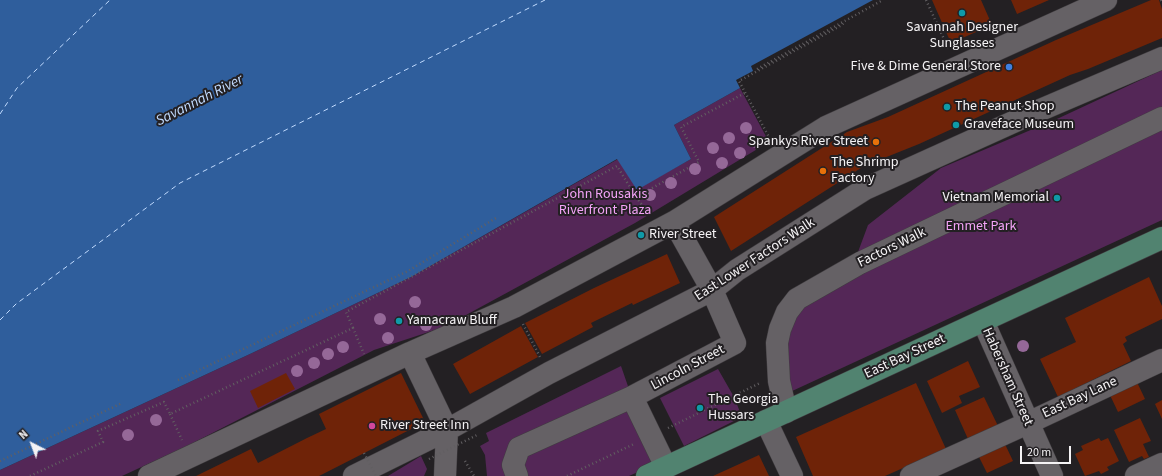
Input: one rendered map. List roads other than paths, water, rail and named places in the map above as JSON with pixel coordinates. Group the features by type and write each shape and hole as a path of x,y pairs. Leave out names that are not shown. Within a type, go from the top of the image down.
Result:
{"main road":[{"name":"East Bay Street","path":"657,472 1162,238"}],"street":[{"path":"149,476 410,353 514,307 674,222 826,127 1106,0"},
{"name":"East Lower Factors Walk","path":"354,476 446,430 549,373 712,290 737,270 865,189 1031,114 1162,58"},
{"name":"Factors Walk","path":"786,412 778,374 777,343 780,328 787,312 797,299 860,263 1162,118"},
{"name":"Lincoln Street","path":"632,397 735,343 712,290 674,222"},
{"name":"Habersham Street","path":"983,321 1052,476"},
{"path":"410,353 446,430 445,476"},
{"name":"East Bay Lane","path":"911,476 1162,360"},
{"path":"517,476 513,465 519,448 632,397 651,436 657,472"},
{"path":"766,421 792,476"},
{"path":"1136,476 1162,464"}],"water":[{"name":"Savannah River","path":"0,0 873,0 751,66 753,71 736,80 740,88 674,125 691,159 637,190 617,159 411,277 250,354 0,470"}],"place":[{"name":"Savannah Designer Sunglasses","path":"962,13"},
{"name":"Five & Dime General Store","path":"1009,67"},
{"name":"The Peanut Shop","path":"947,107"},
{"name":"Graveface Museum","path":"956,125"},
{"name":"Spankys River Street","path":"876,142"},
{"name":"The Shrimp Factory","path":"823,171"},
{"name":"Vietnam Memorial","path":"1057,198"},
{"name":"River Street","path":"641,235"},
{"name":"Yamacraw Bluff","path":"399,321"},
{"name":"The Georgia Hussars","path":"700,408"},
{"name":"River Street Inn","path":"372,426"}],"park label":[{"name":"John Rousakis Riverfront Plaza","path":"605,204"},
{"name":"Emmet Park","path":"981,227"}]}
